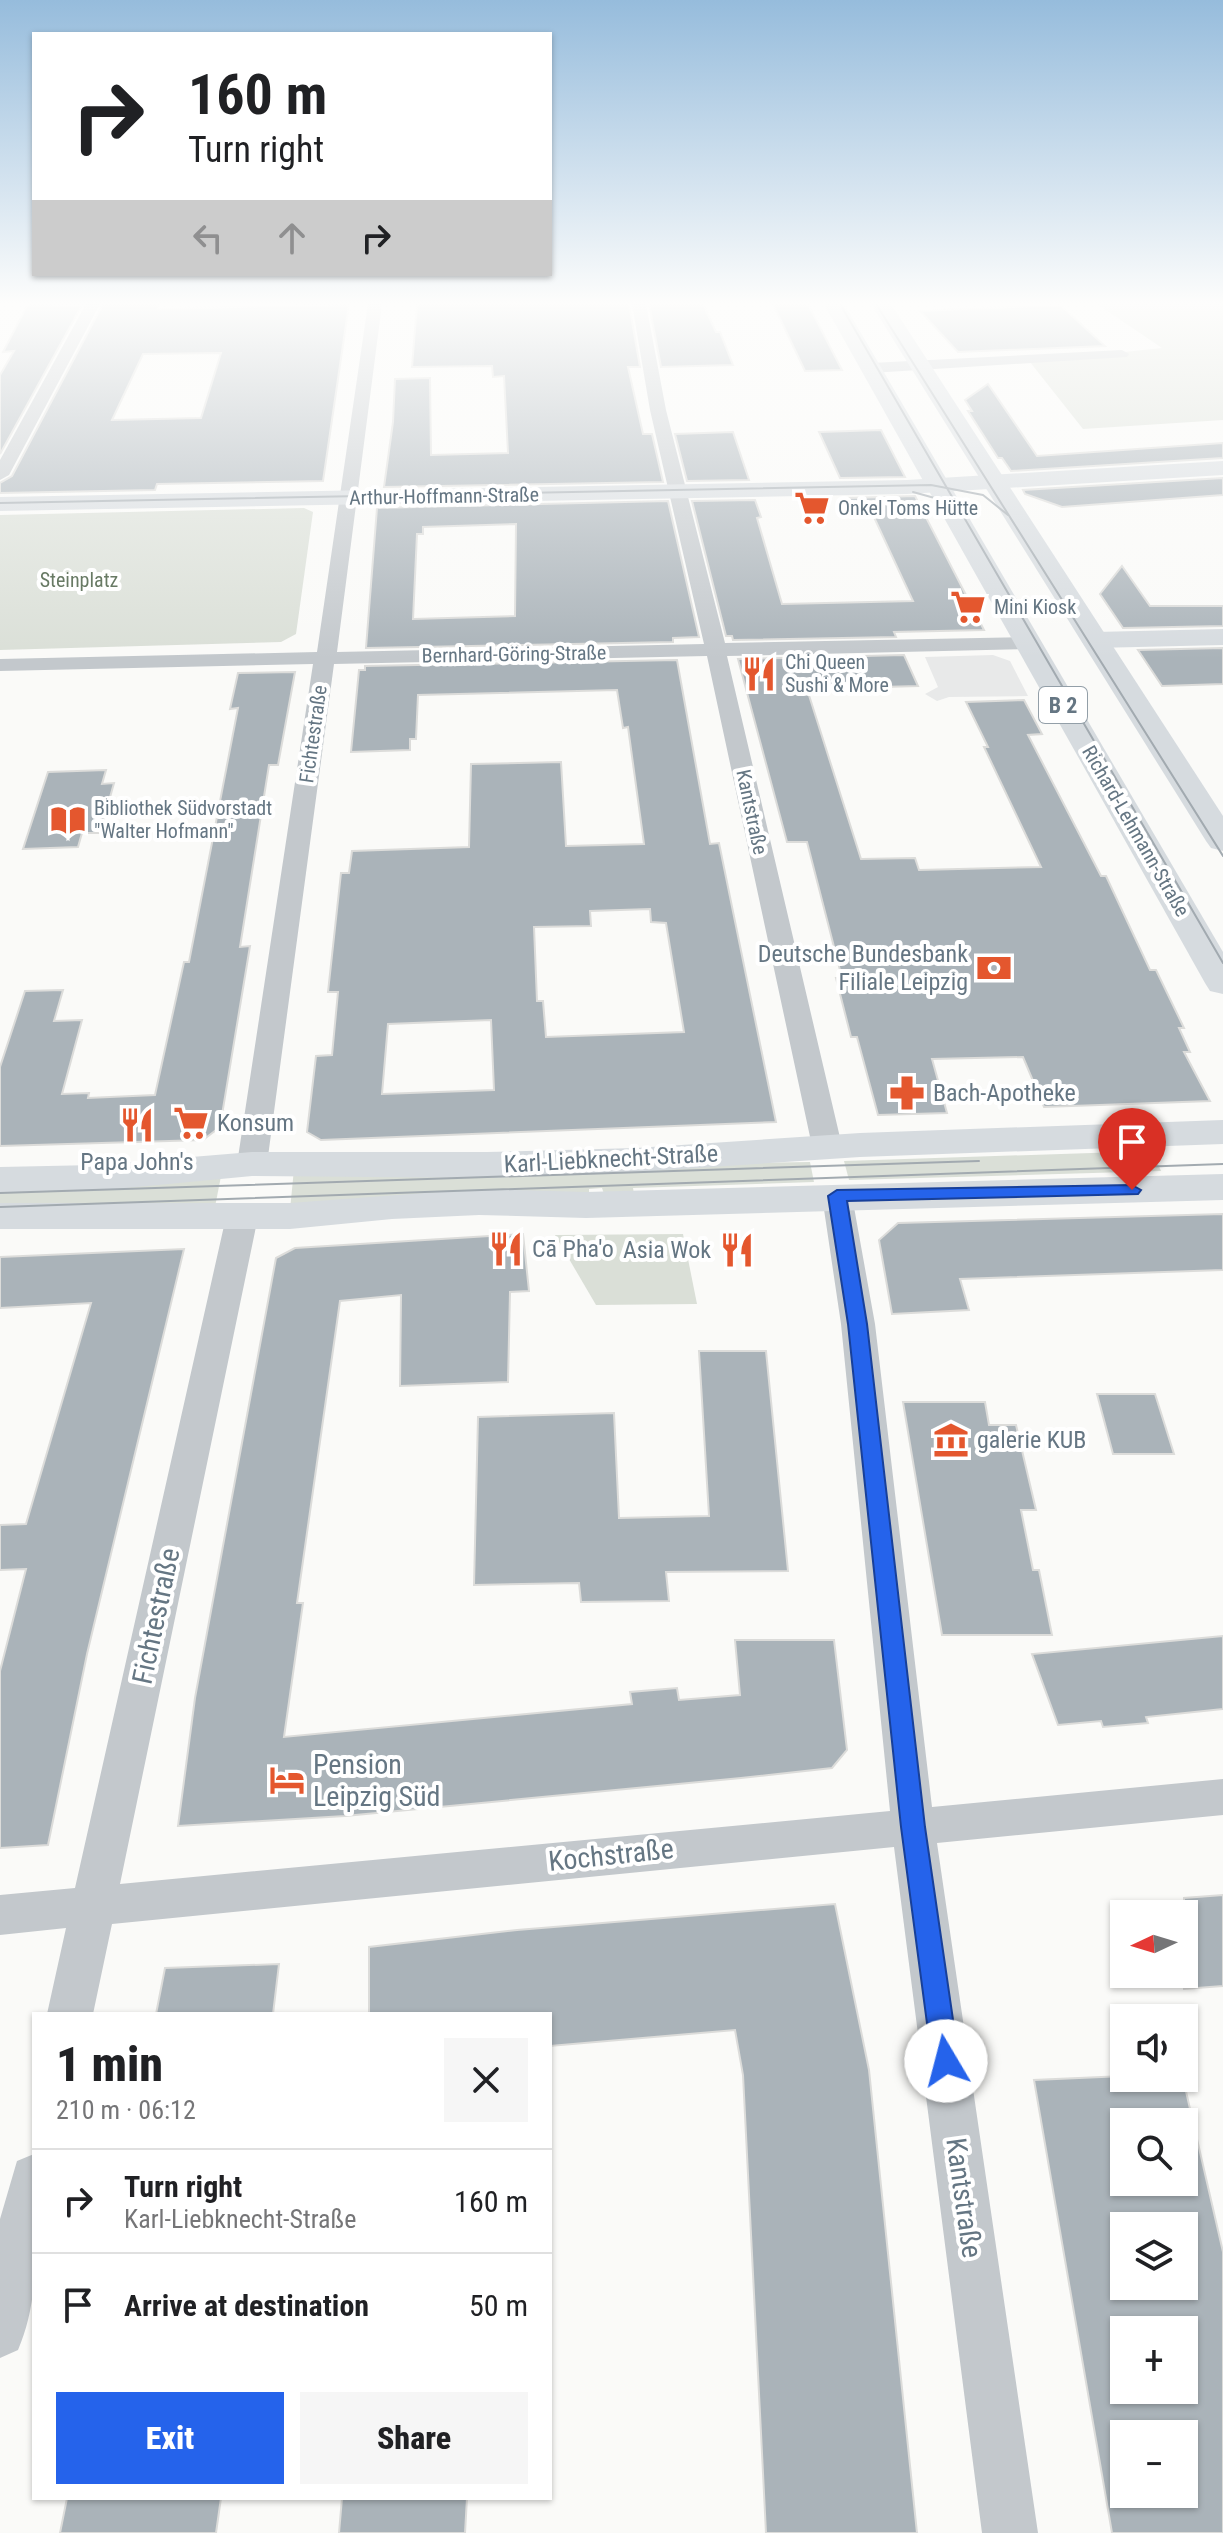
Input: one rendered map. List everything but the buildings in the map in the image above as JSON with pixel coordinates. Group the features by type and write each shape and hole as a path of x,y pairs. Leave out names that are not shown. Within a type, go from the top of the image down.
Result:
{"main road":[{"name":"Richard-Lehmann-Straße","path":"902,422 1223,983"},
{"name":"B 2","path":"957,422 1223,841"},
{"name":"Arthur-Hoffmann-Straße","path":"0,504 349,497 677,484 939,486 1223,468"},
{"path":"1095,640 1223,637"},
{"name":"Karl-Liebknecht-Straße","path":"0,1180 95,1178 252,1164 487,1165 636,1160 827,1146 1223,1132"},
{"name":"Karl-Liebknecht-Straße","path":"0,1216 242,1217 479,1202 586,1205 1223,1187"}],"street":[{"path":"0,475 29,422"},
{"name":"Fichtestraße","path":"252,1164 325,658 331,636 359,422"},
{"name":"Kantstraße","path":"662,422 827,1146"},
{"name":"Bernhard-Göring-Straße","path":"0,665 1028,643"},
{"name":"Kantstraße","path":"837,1196 858,1324 913,1827 1010,2533"},
{"name":"Fichtestraße","path":"70,2012 242,1217"},
{"name":"Kochstraße","path":"0,1915 1223,1797"},
{"path":"0,2332 32,2187"}],"shaded area":[{"path":"993,655 1010,661 1028,696 949,697 937,701 925,694 938,687 925,657"}],"green space":[{"path":"1078,422 1189,422 1083,429"},
{"name":"Steinplatz","path":"304,508 313,512 296,634 281,642 0,650 0,515"},
{"path":"1152,1151 1161,1171 849,1180 844,1161"},
{"path":"810,1162 814,1182 633,1188 634,1194 604,1194 602,1188 589,1189 589,1195 290,1210 294,1169"},
{"path":"222,1171 214,1212 0,1210 0,1188"},
{"path":"683,1234 697,1304 596,1305 555,1235"}],"tram line":[{"path":"909,422 947,488"},
{"path":"950,422 1223,856"},
{"path":"0,503 931,485 947,488"},
{"path":"947,488 983,495 1008,515"},
{"path":"947,488 962,514"},
{"path":"913,492 949,502 962,514"},
{"path":"962,514 1223,963"},
{"path":"0,1193 979,1161"},
{"path":"0,1207 1223,1164"}],"place":[{"name":"Onkel Toms Hütte","path":"812,508"},
{"name":"Mini Kiosk","path":"968,607"},
{"name":"Chi Queen Sushi & More","path":"759,674"},
{"name":"Bibliothek Südvorstadt \"Walter Hofmann\"","path":"68,820"},
{"name":"Deutsche Bundesbank Filiale Leipzig","path":"994,968"},
{"name":"Bach-Apotheke","path":"907,1093"},
{"name":"Konsum","path":"191,1123"},
{"name":"Papa John's","path":"137,1125"},
{"name":"Cā Pha'o","path":"506,1249"},
{"name":"Asia Wok","path":"737,1250"},
{"name":"galerie KUB","path":"951,1440"},
{"name":"Pension Leipzig Süd","path":"287,1780"}],"route":[{"path":"946,2061 913,1827 858,1324 837,1196 1132,1190"}]}
